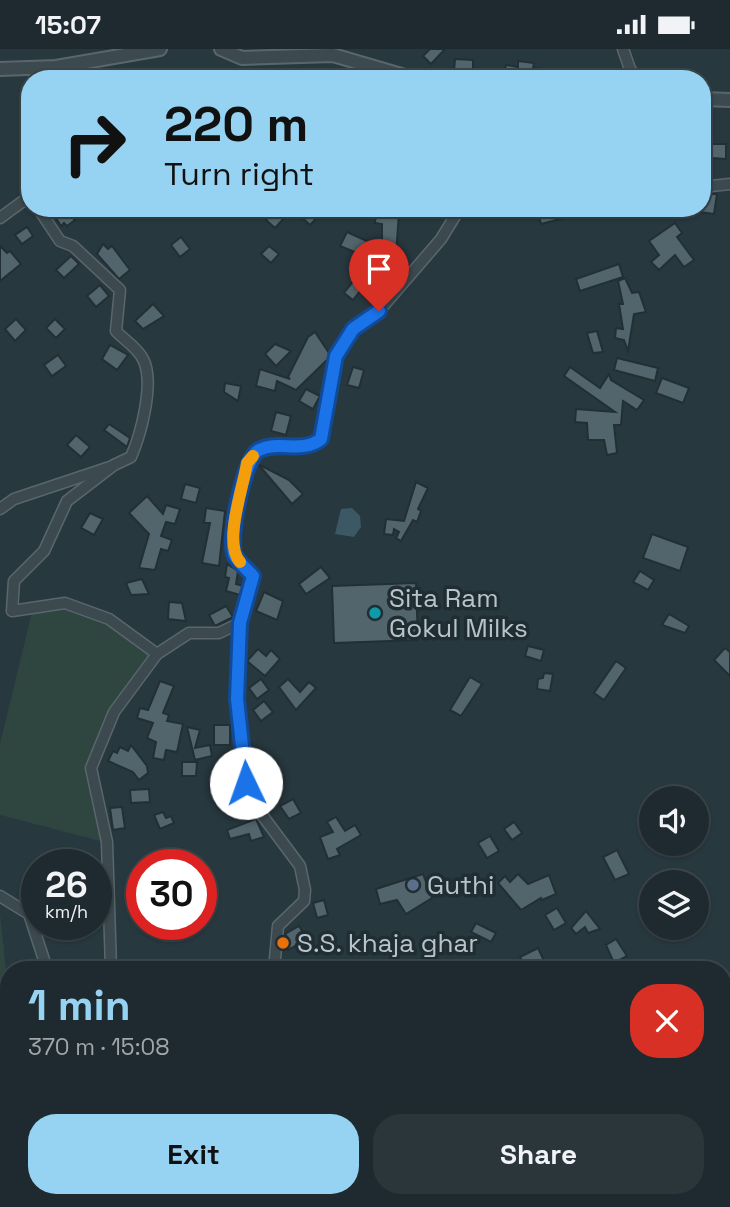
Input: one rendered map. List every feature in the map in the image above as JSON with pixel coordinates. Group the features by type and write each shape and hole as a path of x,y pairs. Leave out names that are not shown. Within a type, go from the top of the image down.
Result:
{"street":[{"path":"0,69 84,63 158,49"},
{"path":"221,49 242,58 334,55 385,70"},
{"path":"623,49 631,70"},
{"path":"74,70 84,63"},
{"path":"711,99 730,100"},
{"path":"711,186 730,184"},
{"path":"0,218 21,203"},
{"path":"0,509 14,499 131,457 141,433 146,398 146,366 134,348 116,331 120,291 73,246 60,241 44,217"},
{"path":"275,961 278,926 304,901 305,890 300,866 262,815 246,783 237,699 240,623 253,576 235,555 231,534 247,463 257,450 274,446 314,445 321,439 336,356 353,329 379,311 441,239 454,217"},
{"path":"114,465 67,501 44,551 14,582 12,611 65,603 109,619 157,654"},
{"path":"111,961 107,842 91,768 114,712 157,654 189,633 219,633 240,623"},
{"path":"0,896 29,914 44,961"}],"green space":[{"path":"65,607 106,622 157,654 114,712 87,765 104,842 0,815 0,744 33,608"},
{"path":"0,914 5,961 0,961"}],"water":[{"path":"352,508 360,516 361,527 354,537 335,534 341,509"}],"building":[{"path":"430,49 445,49 431,64 423,56"},
{"path":"455,59 473,60 473,70 454,70"},
{"path":"518,61 534,63 533,68 549,70 505,70 506,65 518,67"},
{"path":"712,144 726,144 726,159 711,158"},
{"path":"711,194 717,194 714,214 711,214"},
{"path":"55,217 72,217 75,220 67,226 64,223 61,226"},
{"path":"269,217 285,217 275,228 266,220"},
{"path":"301,217 318,217 310,225"},
{"path":"376,217 399,217 396,254 357,253 340,246 347,232 382,248 382,224 375,223"},
{"path":"539,217 567,217 541,224"},
{"path":"675,223 682,233 677,237 694,260 684,267 675,255 659,270 651,262 659,255 649,241"},
{"path":"27,227 33,236 22,244 15,235"},
{"path":"181,237 190,249 180,257 171,245"},
{"path":"103,244 108,249 112,246 130,270 119,279 97,254"},
{"path":"0,246 7,253 10,251 21,264 0,281"},
{"path":"269,246 279,254 271,263 261,254"},
{"path":"71,256 79,264 64,278 56,270"},
{"path":"619,264 623,277 580,291 576,279"},
{"path":"625,278 632,293 639,292 646,312 634,314 628,351 624,340 615,338 616,328 623,329 619,304 623,304 618,281"},
{"path":"355,279 364,286 353,300 344,293"},
{"path":"100,285 109,296 96,307 87,296"},
{"path":"153,304 164,316 143,329 135,321"},
{"path":"16,319 26,330 15,341 5,329"},
{"path":"55,319 65,329 56,338 46,328"},
{"path":"597,331 603,352 593,353 587,333"},
{"path":"315,332 329,353 328,359 296,390 277,381 275,391 256,386 260,369 290,379 288,377 308,337"},
{"path":"275,344 291,351 276,366 265,354"},
{"path":"110,345 128,355 117,370 102,359"},
{"path":"58,355 66,366 52,376 44,365"},
{"path":"617,358 658,368 655,381 614,370"},
{"path":"353,367 364,370 359,388 347,385"},
{"path":"570,367 600,388 609,374 611,380 644,400 637,410 623,401 621,425 614,425 617,453 607,455 604,440 588,440 587,423 575,422 576,409 615,412 564,376"},
{"path":"662,378 689,388 683,403 656,393"},
{"path":"225,383 241,386 238,401 224,392"},
{"path":"306,389 320,396 313,409 299,401"},
{"path":"276,412 291,416 286,435 271,431"},
{"path":"109,424 130,438 127,447 104,430"},
{"path":"76,435 90,447 81,457 67,445"},
{"path":"258,464 289,480 303,494 292,504"},
{"path":"416,482 428,488 418,509 421,511 417,522 413,520 401,541 396,538 399,532 394,529 393,535 384,534 386,519 404,521"},
{"path":"185,484 200,488 196,503 181,499"},
{"path":"147,496 163,514 166,505 180,509 175,524 166,522 161,536 172,540 168,551 161,549 155,570 139,568 149,534 129,513"},
{"path":"206,508 225,511 219,566 202,563 210,523 204,523"},
{"path":"90,513 103,519 94,535 81,528"},
{"path":"652,534 688,547 680,571 643,558"},
{"path":"227,564 238,571 236,584 243,586 240,595 226,591 229,578 225,577"},
{"path":"321,567 330,578 306,594 299,584"},
{"path":"640,571 654,580 648,590 633,582"},
{"path":"142,579 149,594 131,595 126,583"},
{"name":"Sita Ram Gokul Milks","path":"416,583 418,640 334,643 332,586"},
{"path":"264,592 283,601 277,620 256,611"},
{"path":"169,602 182,603 186,621 168,619"},
{"path":"226,606 233,617 215,626 209,615"},
{"path":"669,614 689,626 685,633 662,625"},
{"path":"528,646 544,650 541,661 525,656"},
{"path":"725,648 730,652 730,676 714,660"},
{"path":"258,649 266,656 271,650 280,659 265,676 247,661"},
{"path":"616,661 626,668 604,700 594,693"},
{"path":"544,673 553,674 550,691 537,689 538,679 543,678"},
{"path":"470,677 482,684 461,716 450,710"},
{"path":"261,679 269,690 257,699 249,688"},
{"path":"288,679 300,692 309,682 316,688 296,710 279,687"},
{"path":"160,681 174,686 163,713 169,715 167,721 183,724 177,752 166,750 164,760 153,758 156,742 147,738 153,723 137,718 140,708 148,710"},
{"path":"264,701 273,712 261,721 253,710"},
{"path":"214,725 230,725 230,745 214,745"},
{"path":"187,727 200,730 195,748 210,745 212,756 195,760"},
{"path":"131,745 147,766 148,773 139,780 133,772 108,761 113,751 117,753 120,747 128,751"},
{"path":"182,762 197,762 196,776 182,776"},
{"path":"276,778 280,790 263,795 260,783"},
{"path":"149,789 150,802 131,803 130,790"},
{"path":"293,799 301,813 289,819 280,806"},
{"path":"122,807 125,828 113,830 110,808"},
{"path":"163,812 166,818 171,816 174,823 160,829 154,815"},
{"path":"336,817 345,831 355,825 361,835 337,849 340,855 328,859 320,837 333,832 327,822"},
{"path":"256,819 264,837 251,841 249,834 230,839 227,830"},
{"path":"514,822 522,833 512,840 504,829"},
{"path":"490,836 499,851 487,858 478,843"},
{"path":"617,850 629,874 615,880 603,857"},
{"path":"423,874 432,898 406,914 397,900 380,904 376,889"},
{"path":"518,874 528,884 549,875 556,894 542,900 541,898 521,910 498,883 505,876 510,882"},
{"path":"324,900 328,915 317,918 313,903"},
{"path":"557,908 566,923 554,930 545,915"},
{"path":"586,911 600,929 588,933 585,927 576,934 571,928"},
{"path":"476,923 496,933 491,942 471,932"},
{"path":"299,926 307,939 288,950 284,942 288,938 285,934"},
{"path":"616,939 627,956 613,961 606,945"},
{"path":"538,948 544,961 522,961 520,957"}],"slow traffic":[{"path":"240,562 235,555 231,534 247,463 253,456"}],"place":[{"name":"Sita Ram Gokul Milks","path":"375,613"},
{"name":"Guthi","path":"413,885"},
{"name":"S.S. khaja ghar","path":"283,943"}],"route":[{"path":"246,783 237,699 240,623 253,576 235,555 231,534 247,463 257,450 274,446 314,445 321,439 336,356 353,329 379,311"}]}
